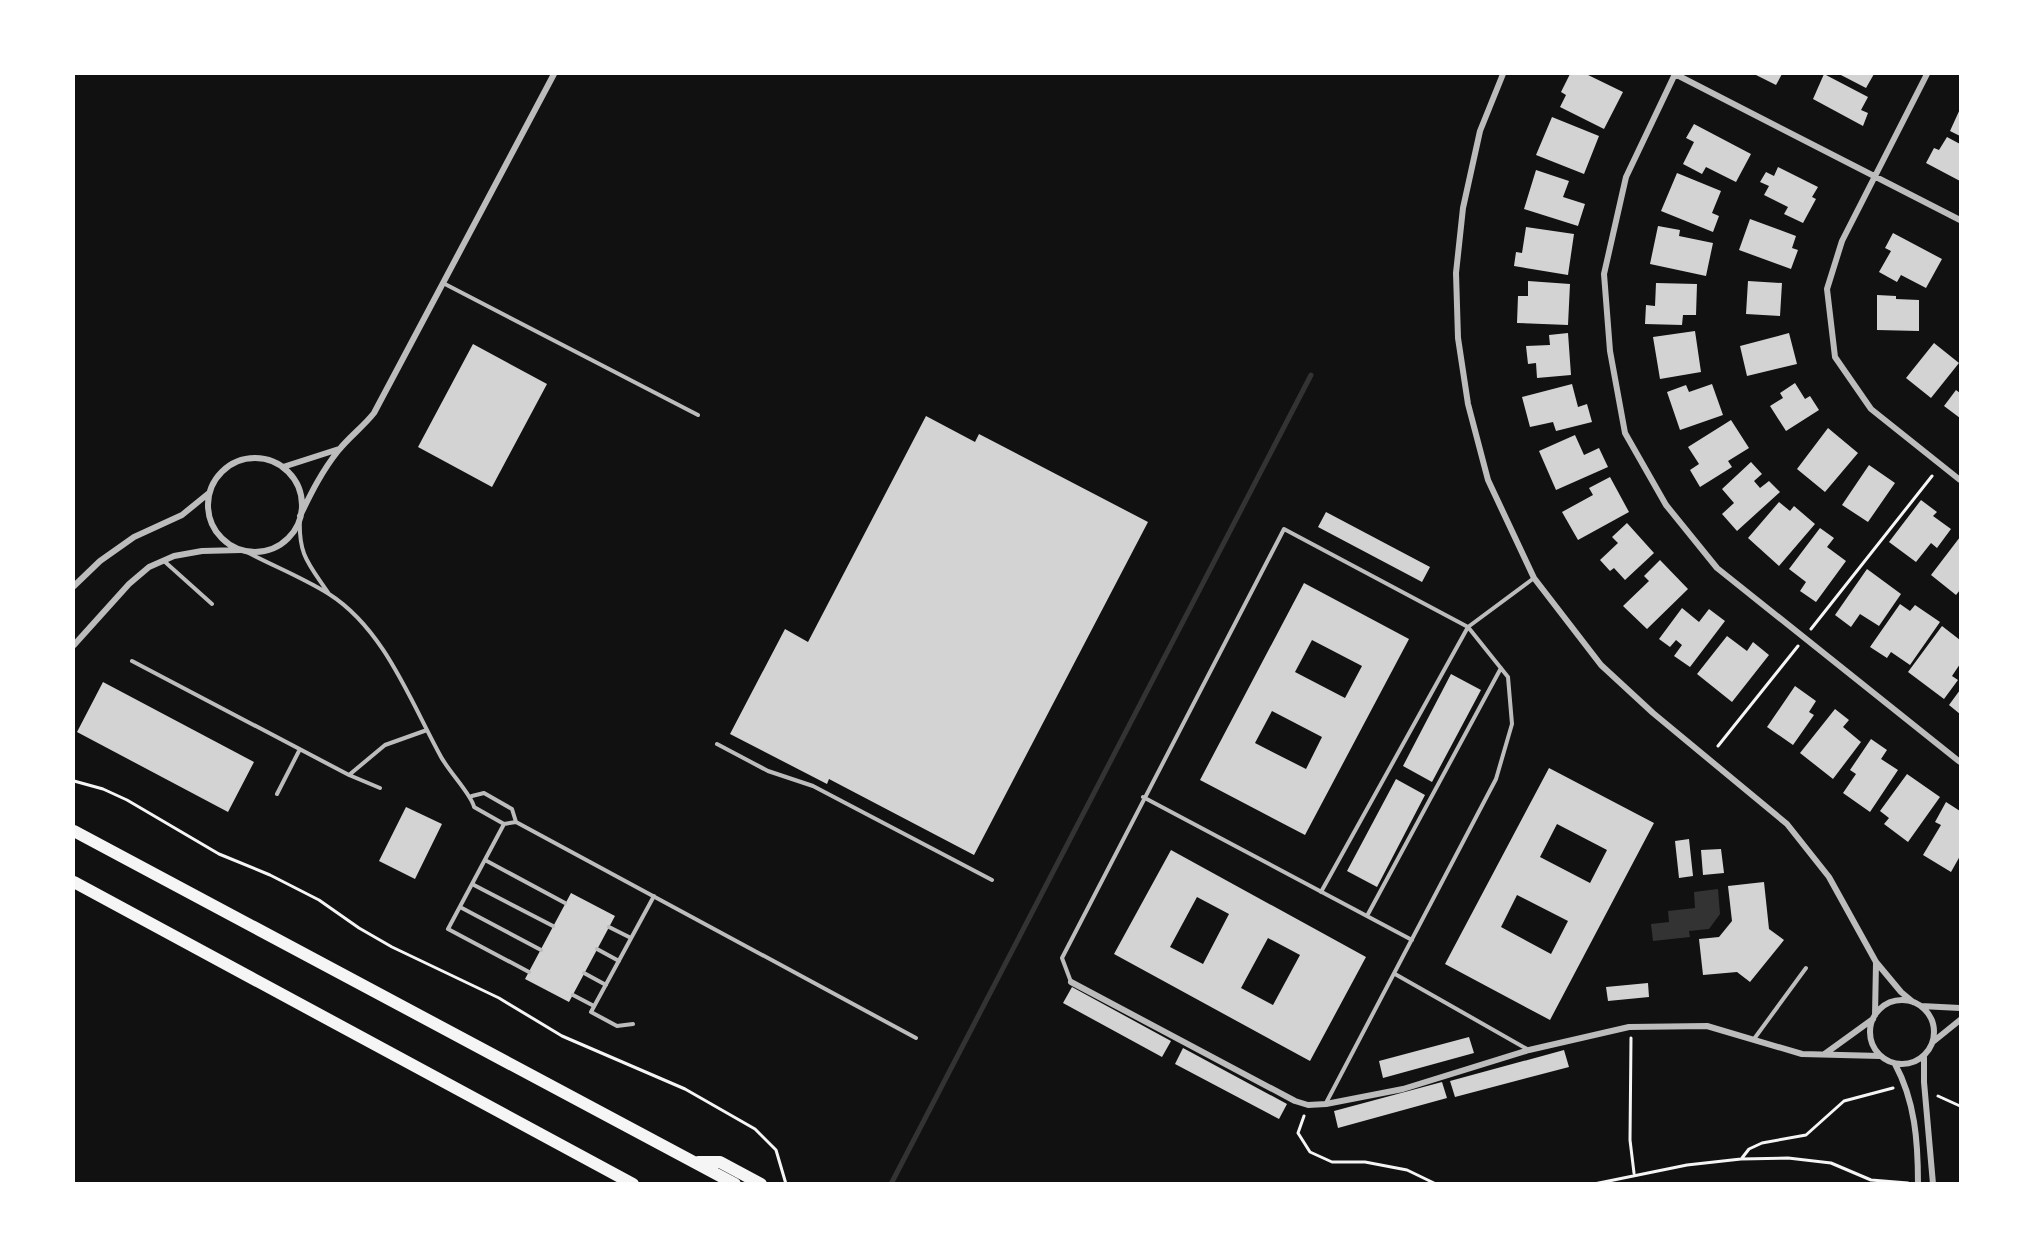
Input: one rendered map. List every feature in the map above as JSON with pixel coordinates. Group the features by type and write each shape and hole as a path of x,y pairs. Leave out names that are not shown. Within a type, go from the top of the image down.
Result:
{"highway":[{"path":"74,831 735,1184"},
{"path":"74,882 633,1184"},
{"path":"694,1162 720,1162 761,1184"}],"street":[{"path":"74,645 129,584 149,567 174,556 202,552 268,550 279,545 292,532 314,487 340,448 357,434 374,413 554,74"},
{"path":"1503,74 1480,131 1462,208 1456,273 1458,338 1468,404 1488,480 1534,578 1601,665 1653,713 1787,824 1829,877 1860,929 1876,962 1901,992 1921,1006 1960,1008"},
{"path":"1960,220 1675,74 1626,177 1604,274 1610,351 1625,433 1666,505 1717,568 1960,762"},
{"path":"1927,74 1842,241 1827,289 1835,357 1871,409 1960,480"},
{"path":"283,467 340,448"},
{"path":"243,550 229,544 218,535 211,522 208,508 209,493 215,479 239,460 254,458 269,460 283,467 299,489 300,516"},
{"path":"74,586 100,561 134,537 182,515 209,493"},
{"path":"1876,962 1874,1017 1870,1032 1873,1045 1880,1056"},
{"path":"1071,982 1295,1101 1308,1105 1326,1104 1403,1089 1529,1050 1629,1027 1707,1026 1802,1054 1880,1056 1895,1064 1906,1064 1924,1056"},
{"path":"1826,1053 1892,1002 1913,1002"},
{"path":"1921,1006 1934,1025 1933,1041"},
{"path":"1933,1184 1933,1158 1924,1082 1924,1056 1933,1041 1960,1020"},
{"path":"1895,1064 1906,1085 1912,1108 1918,1158 1917,1184"}],"lane":[{"path":"443,283 698,416"},
{"path":"300,516 299,541 305,559 329,594"},
{"path":"1071,982 1062,958 1143,797 1284,529 1468,627 1508,677 1512,724 1496,779 1326,1104"},
{"path":"243,550 329,594 346,608 377,642 450,772 459,786 472,796 474,807 504,824 516,822 916,1038"},
{"path":"164,561 212,604"},
{"path":"1322,892 1468,627 1534,578"},
{"path":"132,661 300,750 380,788"},
{"path":"1367,916 1501,668"},
{"path":"349,775 385,745 427,730"},
{"path":"717,744 768,771 813,786 992,880"},
{"path":"277,794 300,750"},
{"path":"472,796 483,793 512,808 516,822"},
{"path":"1143,797 1412,940"},
{"path":"504,824 448,929 529,972"},
{"path":"485,861 565,903"},
{"path":"472,884 553,926"},
{"path":"633,1024 617,1026 591,1012 654,896"},
{"path":"460,907 541,950"},
{"path":"609,927 631,938"},
{"path":"597,949 619,961"},
{"path":"1754,1039 1806,968"},
{"path":"584,973 606,985"},
{"path":"1395,974 1529,1050"},
{"path":"573,995 594,1006"}],"path":[{"path":"1809,631 1932,476"},
{"path":"1718,746 1799,645"},
{"path":"74,781 103,789 127,800 219,854 319,900 359,928 392,947 499,998 562,1036 685,1089 755,1129 776,1150 786,1184"},
{"path":"1629,1027 1632,1041 1630,1140 1634,1173"},
{"path":"1924,1082 1934,1081 1936,1095 1960,1106"},
{"path":"1741,1159 1749,1149 1762,1143 1806,1135 1844,1101 1867,1093 1906,1085"},
{"path":"1308,1105 1298,1133 1310,1152 1332,1162 1365,1162 1407,1170 1436,1184"},
{"path":"1594,1184 1634,1173 1741,1159 1814,1159 1831,1163 1871,1180 1917,1184"}],"shaded area":[{"path":"1718,889 1720,914 1709,929 1689,931 1690,937 1653,941 1651,924 1669,922 1668,911 1695,908 1694,892"}],"building":[{"path":"1570,74 1586,74 1623,92 1604,129 1560,107 1566,95 1561,92"},
{"path":"1754,74 1782,74 1776,85"},
{"path":"1824,74 1868,97 1861,110 1868,113 1863,126 1813,99"},
{"path":"1839,74 1874,74 1866,88"},
{"path":"1960,109 1960,136 1950,131"},
{"path":"1552,117 1599,136 1584,174 1536,155"},
{"path":"1694,124 1751,154 1736,182 1706,167 1702,174 1683,164 1694,142 1686,138"},
{"path":"1947,137 1960,144 1960,181 1926,163 1934,148 1939,150"},
{"path":"1778,167 1818,187 1812,197 1816,199 1803,223 1784,214 1788,207 1764,195 1769,186 1760,182 1766,172 1774,176"},
{"path":"1536,170 1569,181 1563,197 1585,204 1578,226 1524,209"},
{"path":"1677,173 1721,191 1712,213 1719,216 1713,232 1661,211"},
{"path":"1750,219 1796,236 1792,248 1798,250 1791,269 1739,250"},
{"path":"1658,226 1680,230 1679,236 1713,243 1706,276 1650,264"},
{"path":"1526,227 1574,234 1568,275 1514,266 1516,252 1522,253"},
{"path":"1893,233 1942,259 1926,288 1901,275 1897,282 1879,272 1891,251 1885,248"},
{"path":"1528,281 1570,284 1568,325 1517,323 1518,296 1528,296"},
{"path":"1748,281 1782,283 1780,316 1746,314"},
{"path":"1656,283 1697,284 1696,315 1683,315 1682,325 1645,324 1646,305 1655,306"},
{"path":"1877,295 1919,300 1919,331 1877,330"},
{"path":"1695,331 1701,372 1660,379 1653,337"},
{"path":"1568,333 1571,375 1537,378 1536,363 1528,364 1526,346 1550,345 1549,335"},
{"path":"1789,333 1797,364 1747,376 1740,346"},
{"path":"1934,343 1959,363 1931,398 1906,378"},
{"path":"473,344 547,384 492,487 418,447"},
{"path":"1795,383 1805,399 1810,396 1819,410 1786,431 1770,406 1783,398 1780,393"},
{"path":"1572,384 1578,407 1587,404 1592,422 1556,431 1553,422 1530,427 1522,397"},
{"path":"1712,384 1723,415 1680,430 1667,392 1686,385 1689,392"},
{"path":"1956,390 1960,393 1960,418 1944,406"},
{"path":"926,416 975,442 979,434 1148,522 974,855 829,779 827,784 730,734 785,629 808,642"},
{"path":"1731,420 1749,448 1728,461 1732,467 1700,487 1690,470 1699,464 1688,447"},
{"path":"1828,428 1858,453 1825,492 1797,469"},
{"path":"1575,435 1584,455 1599,448 1608,467 1556,490 1539,451"},
{"path":"1751,462 1762,474 1754,481 1760,488 1769,481 1780,492 1737,531 1722,514 1734,503 1722,489"},
{"path":"1869,465 1895,483 1868,522 1842,505"},
{"path":"1610,477 1629,512 1578,540 1562,512 1593,495 1589,488"},
{"path":"1921,500 1937,512 1933,516 1951,529 1937,548 1931,543 1916,562 1889,542"},
{"path":"1779,502 1790,511 1794,506 1815,524 1779,566 1748,538"},
{"path":"1326,512 1430,567 1422,582 1318,527"},
{"path":"1627,523 1654,553 1625,580 1614,568 1610,571 1600,560 1618,543 1612,537"},
{"path":"1820,528 1834,538 1827,547 1846,561 1816,602 1800,591 1806,582 1789,569"},
{"path":"1960,537 1960,590 1956,595 1931,575"},
{"path":"1660,560 1688,589 1647,629 1623,606 1649,581 1644,576"},
{"path":"1867,569 1901,594 1879,626 1860,614 1851,627 1835,615"},
{"path":"1304,583 1409,639 1305,835 1200,780","holes":["1312,640 1362,666 1345,698 1295,672","1272,711 1322,737 1306,769 1255,743"]},
{"path":"1900,604 1910,611 1915,605 1940,622 1910,665 1891,652 1887,658 1870,647"},
{"path":"1682,608 1699,622 1709,609 1725,621 1690,667 1674,656 1682,645 1676,640 1670,647 1659,639"},
{"path":"1942,626 1960,640 1960,664 1952,676 1958,680 1944,699 1908,672"},
{"path":"1727,636 1747,651 1753,642 1769,655 1732,702 1697,674"},
{"path":"1451,674 1481,690 1432,782 1403,766"},
{"path":"103,682 254,762 228,812 77,732"},
{"path":"1795,686 1816,701 1809,712 1814,715 1793,745 1767,727"},
{"path":"1960,690 1960,714 1949,705"},
{"path":"1835,709 1849,720 1843,727 1861,742 1833,779 1800,753"},
{"path":"1871,739 1887,750 1881,759 1898,770 1870,812 1843,793 1856,774 1850,770"},
{"path":"1549,768 1654,823 1550,1020 1445,964","holes":["1557,824 1607,850 1590,883 1540,857","1517,895 1568,921 1551,954 1501,927"]},
{"path":"1907,774 1940,797 1908,842 1884,824 1889,818 1880,811"},
{"path":"1396,779 1425,795 1377,887 1347,871"},
{"path":"1946,802 1960,811 1960,856 1951,872 1923,855 1941,825 1935,822"},
{"path":"406,807 442,824 415,879 379,861"},
{"path":"1689,839 1693,876 1679,878 1675,841"},
{"path":"1721,849 1724,873 1703,875 1701,850"},
{"path":"1171,850 1366,957 1310,1061 1114,954","holes":["1197,897 1229,914 1203,964 1170,947","1268,938 1300,955 1273,1005 1241,988"]},
{"path":"1764,882 1769,929 1784,940 1750,982 1737,972 1703,975 1699,939 1719,937 1732,921 1728,886"},
{"path":"571,893 615,916 569,1002 525,979"},
{"path":"1648,983 1649,997 1608,1001 1606,987"},
{"path":"1072,987 1171,1041 1162,1057 1063,1003"},
{"path":"1469,1037 1474,1053 1383,1078 1379,1061"},
{"path":"1183,1048 1287,1104 1279,1119 1175,1064"},
{"path":"1564,1050 1569,1067 1455,1097 1450,1081"},
{"path":"1442,1082 1447,1098 1338,1128 1334,1111"}],"waterway":[{"path":"891,1184 1311,375"}]}
